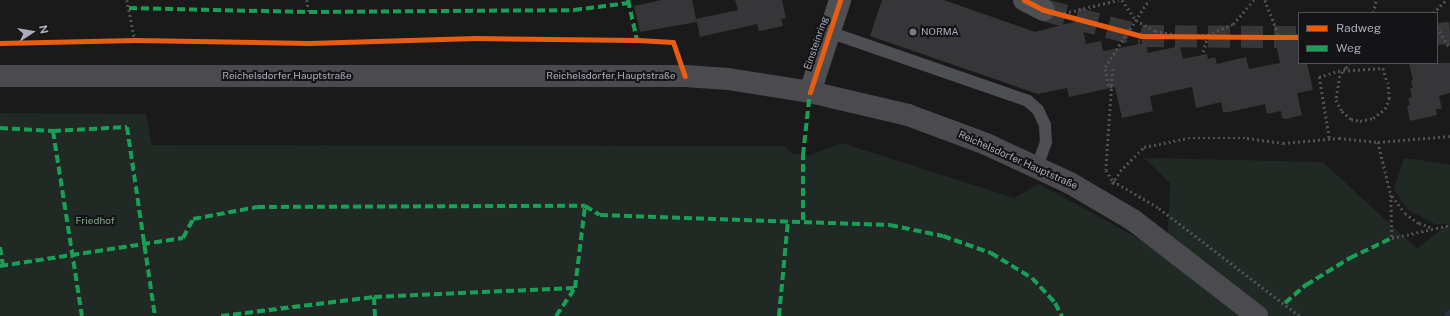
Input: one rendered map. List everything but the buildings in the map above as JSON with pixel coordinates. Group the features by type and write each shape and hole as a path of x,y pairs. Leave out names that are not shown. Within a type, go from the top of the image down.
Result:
{"main road":[{"name":"Reichelsdorfer Hauptstraße","path":"0,76 677,76 728,79 810,92 908,115 986,144 1037,167 1103,200 1169,247 1257,316"}],"street":[{"name":"Einsteinring","path":"810,92 840,0"},
{"path":"1024,0 1051,12"}],"lane":[{"path":"829,32 1028,101 1038,110 1045,125 1046,142 1037,167"}],"path":[{"path":"127,0 135,40"},
{"path":"306,0 309,12"},
{"path":"1051,12 1118,0"},
{"path":"1122,0 1136,20 1155,31 1177,35 1208,35 1233,24 1254,0"},
{"path":"1112,87 1108,86 1105,67 1149,0"},
{"path":"1265,0 1280,38 1298,35"},
{"path":"1373,12 1376,0"},
{"path":"1434,12 1446,0"},
{"path":"1438,29 1450,48"},
{"path":"1203,52 1208,35"},
{"path":"1329,138 1319,76 1338,71 1344,71 1383,68 1388,83 1389,99 1385,109 1373,118 1360,121 1351,119 1342,111 1336,100 1340,76 1344,71"},
{"path":"1113,69 1106,170 1114,181 1159,208 1300,316"},
{"path":"1103,200 1114,181 1144,147 1188,138 1247,138 1283,143 1329,138 1378,142 1450,136"},
{"path":"1378,142 1391,195 1392,238 1431,227 1450,225"},
{"path":"1391,195 1405,213 1420,224 1431,227"}],"green space":[{"name":"Friedhof","path":"0,113 146,114 152,145 784,146 793,154 811,155 842,143 1014,198 1039,184 1167,254 1170,183 1144,158 1323,162 1417,249 1448,224 1435,224 1408,210 1394,189 1404,158 1447,164 1450,165 1450,316 0,316"}],"waterway":[{"path":"1447,316 1450,313"}],"tunnel":[{"path":"1044,10 1142,36 1298,37"},
{"path":"1438,34 1450,33"}],"marked path":[{"path":"628,0 637,40"},
{"path":"129,8 309,12 574,10 629,3"},
{"path":"803,220 803,155 810,92"},
{"path":"0,128 53,131 127,127 155,316"},
{"path":"53,131 82,316"},
{"path":"0,266 183,238 193,219 257,207 585,206 600,215 890,225 943,236 991,253 1032,278 1055,303 1062,316"},
{"path":"556,316 575,288 585,206"},
{"path":"779,316 788,220"},
{"path":"1285,303 1306,285 1350,258 1392,238"},
{"path":"0,247 3,266"},
{"path":"221,316 374,297 575,288"},
{"path":"374,297 375,316"}],"cycle path":[{"path":"810,92 840,0"},
{"path":"1024,0 1044,10 1142,36 1298,37"},
{"path":"0,43 135,40 309,43 476,38 637,40 673,42 685,76"}],"place":[{"name":"NORMA","path":"913,32"}]}
